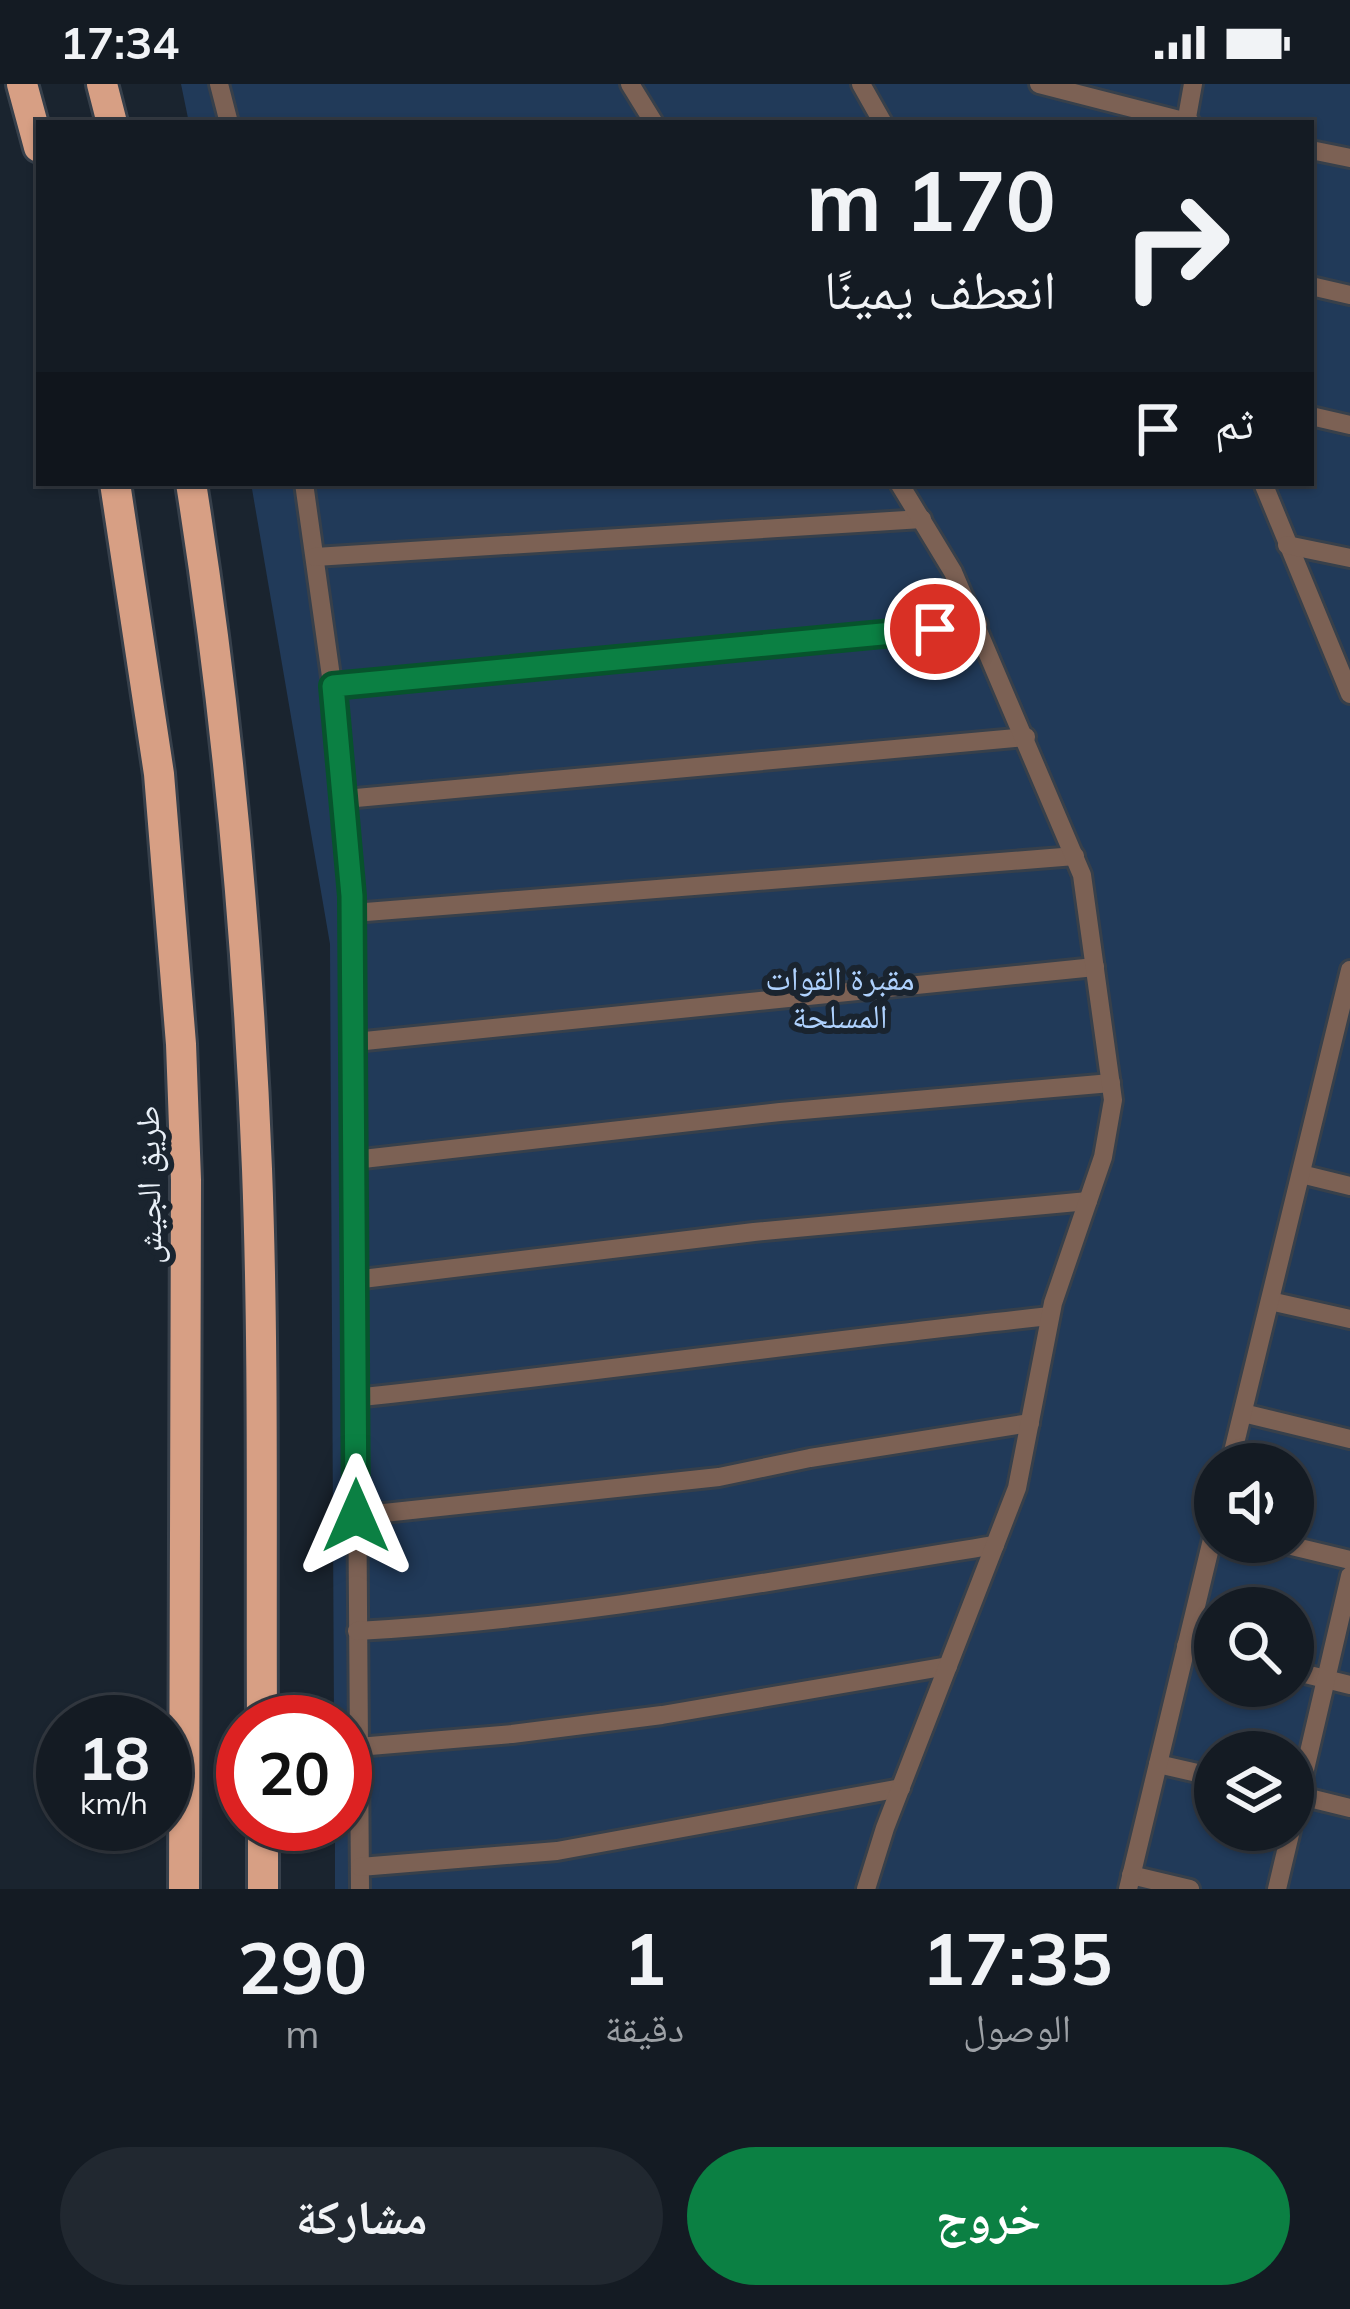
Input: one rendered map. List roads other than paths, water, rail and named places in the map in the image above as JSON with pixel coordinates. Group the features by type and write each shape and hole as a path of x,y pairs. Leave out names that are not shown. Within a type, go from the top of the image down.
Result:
{"main road":[{"path":"22,84 36,136"},
{"path":"101,84 111,120"},
{"name":"طريق الجيش","path":"116,486 159,774 181,1044 186,1202 184,1889"},
{"path":"191,486 224,722 250,1020 261,1319 262,1695"},
{"path":"263,1851 263,1889"}],"lane":[{"path":"219,84 228,120"},
{"path":"630,84 652,120"},
{"path":"861,84 881,120"},
{"path":"1039,84 1177,120"},
{"path":"1188,120 1193,84"},
{"path":"1314,151 1350,158"},
{"path":"1314,287 1350,295"},
{"path":"1314,417 1350,425"},
{"path":"304,486 333,686 353,913 358,1695"},
{"path":"866,1889 1017,1488 1051,1316 1112,1125 1111,1083 1082,875 978,625 901,486"},
{"path":"1264,486 1350,692"},
{"path":"315,557 922,519"},
{"path":"1287,545 1350,558"},
{"path":"333,686 978,625"},
{"path":"345,799 1026,736"},
{"path":"353,913 1075,856"},
{"path":"355,1042 1095,967"},
{"path":"1235,1443 1350,970"},
{"path":"1327,1066 1350,1071"},
{"path":"354,1160 781,1112 1111,1083"},
{"path":"1300,1174 1350,1186"},
{"path":"354,1280 754,1232 1088,1201"},
{"path":"1270,1301 1350,1319"},
{"path":"355,1398 649,1367 778,1345 1051,1316"},
{"path":"1243,1413 1350,1439"},
{"path":"356,1516 719,1477 1030,1423"},
{"path":"357,1631 472,1625 663,1601 995,1546"},
{"path":"1314,1551 1350,1560"},
{"path":"1190,1889 1130,1882 1206,1563"},
{"path":"1313,1731 1350,1576"},
{"path":"1186,1646 1194,1648"},
{"path":"372,1746 662,1715 948,1666"},
{"path":"1314,1676 1350,1685"},
{"path":"1158,1764 1194,1772"},
{"path":"360,1867 557,1851 901,1788"},
{"path":"1314,1799 1350,1808"},
{"path":"360,1851 360,1889"},
{"path":"1277,1889 1286,1851"}],"park label":[{"name":"مقبرة القوات المسلحة","path":"840,997"}]}
